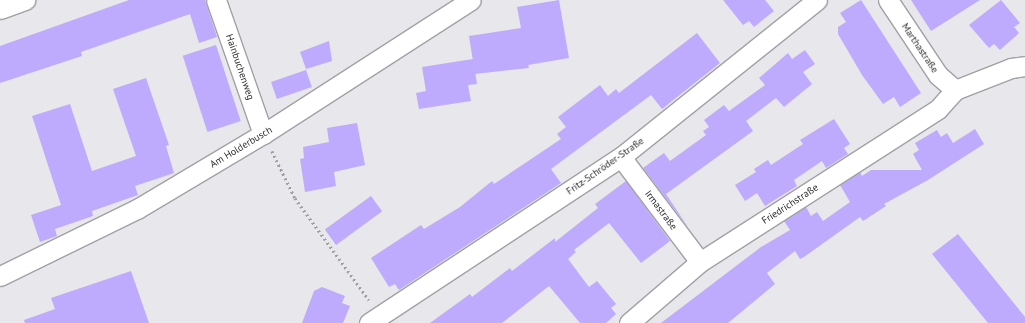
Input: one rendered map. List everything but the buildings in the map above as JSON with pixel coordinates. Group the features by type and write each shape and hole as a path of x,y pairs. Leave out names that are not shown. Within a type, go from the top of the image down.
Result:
{"street":[{"path":"0,9 26,0"},
{"name":"Hainbuchenweg","path":"216,0 263,134"},
{"name":"Am Holderbusch","path":"0,276 137,209 263,134 471,0"},
{"name":"Fritz-Schröder-Straße","path":"375,319 621,157 817,0"},
{"name":"Marthastraße","path":"888,0 938,75 955,90"},
{"path":"955,90 1010,68 1025,66"},
{"name":"Friedrichstraße","path":"628,323 700,262 938,109 955,90"},
{"name":"Irmastraße","path":"621,157 700,262"}],"path":[{"path":"263,134 295,198 375,319"}]}
